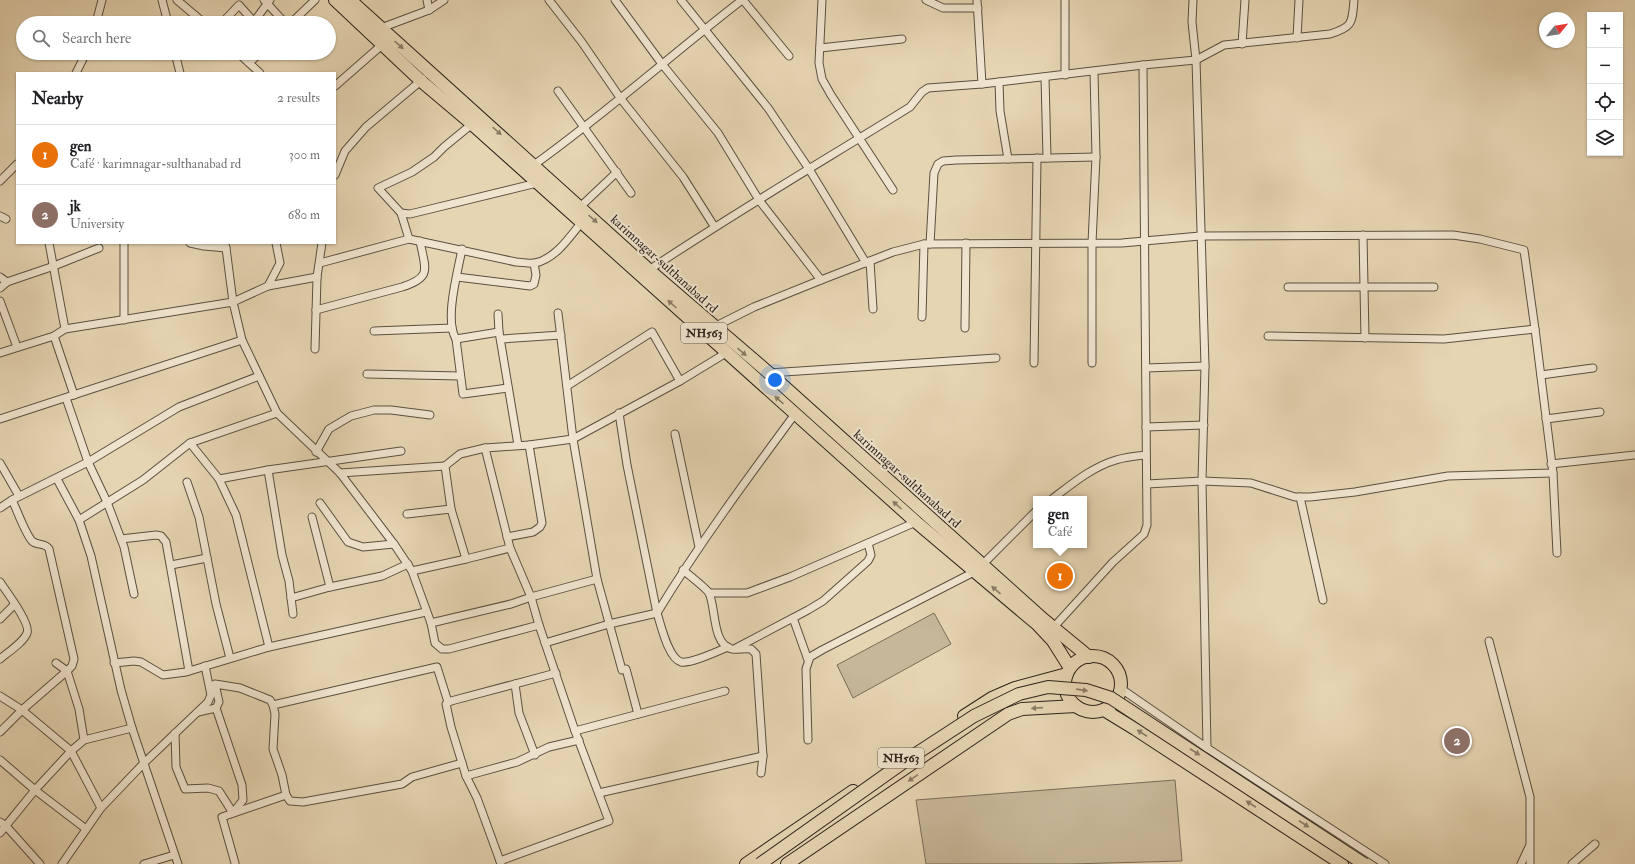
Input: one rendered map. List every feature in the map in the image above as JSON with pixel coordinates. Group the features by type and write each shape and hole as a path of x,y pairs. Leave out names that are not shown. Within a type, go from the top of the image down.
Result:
{"highway":[{"name":"NH563","path":"335,0 421,81 529,169 537,183 916,522 978,568 1053,641 1068,671"},
{"name":"karimnagar-sulthanabad rd","path":"350,0 430,72 529,169 580,207 649,270 769,374 978,568 1089,657"},
{"name":"NH563","path":"746,864 992,698 1015,688 1068,671 1078,660 1089,657 1100,658 1114,667 1119,677 1120,688"},
{"path":"1068,671 1065,679 1066,691 1071,702 1076,706"},
{"path":"760,864 908,760 974,716 1019,694 1048,687 1086,690 1111,698 1364,864"},
{"path":"1120,688 1116,699 1104,710 1342,864"},
{"name":"NH563","path":"787,864 1008,714 1022,709 1076,706 1081,710 1092,712 1104,710"}],"street":[{"path":"98,16 102,0"},
{"path":"162,0 166,16"},
{"path":"177,0 196,16"},
{"path":"298,16 315,0"},
{"path":"427,0 429,10"},
{"path":"381,28 429,10 444,0"},
{"path":"549,0 581,41 621,99 683,177 714,226"},
{"path":"615,0 662,64 718,133 759,200 821,280"},
{"path":"681,0 768,108 868,262 873,309"},
{"path":"529,169 621,99 662,64 743,0 789,56"},
{"path":"822,0 819,63 822,79 893,190"},
{"path":"926,0 943,8 978,8"},
{"path":"977,0 982,84"},
{"path":"1065,0 1065,75"},
{"path":"1193,0 1192,22 1196,60 1205,366 1202,481 1207,748"},
{"path":"1242,44 1245,0"},
{"path":"1297,38 1299,0"},
{"path":"649,270 714,226 910,107 922,92 928,88 982,84 1196,60 1224,46 1330,34 1349,26 1352,20 1354,0"},
{"path":"258,16 267,1 279,16"},
{"path":"229,16 239,5 248,16"},
{"path":"820,48 902,39"},
{"path":"336,85 383,44"},
{"path":"76,72 82,60"},
{"path":"177,60 180,72"},
{"path":"245,60 259,72"},
{"path":"249,64 253,60"},
{"path":"1053,628 1113,562 1144,534 1147,525 1143,65"},
{"path":"336,173 346,151 366,127 430,72"},
{"path":"1092,363 1092,243 1096,157 1094,72"},
{"path":"1045,77 1047,158"},
{"path":"999,82 1000,111 1008,159"},
{"path":"558,91 583,128 617,172 631,193"},
{"path":"409,239 401,213 378,188 412,172 434,157 444,146 472,124"},
{"path":"922,317 934,173 938,164 948,160 1096,157"},
{"path":"1034,363 1037,158"},
{"path":"0,181 16,165"},
{"path":"580,207 617,172"},
{"path":"401,213 410,214 537,183"},
{"path":"320,263 409,239 462,249 516,262 534,263 544,260 561,247 581,223"},
{"path":"1364,234 1365,338"},
{"path":"714,327 754,307 821,280 893,252 927,244 1092,243 1145,241 1200,236 1364,234 1454,235 1480,239 1524,250 1553,473 1557,553"},
{"path":"316,310 415,283 422,278 425,273 420,241"},
{"path":"965,328 966,243"},
{"path":"49,244 65,329"},
{"path":"124,244 124,320"},
{"path":"195,244 204,246 225,245 233,302 242,340 277,413 316,452 340,473 394,544 410,568 431,623 435,643 442,649 449,649 539,624"},
{"path":"268,286 280,263 276,244"},
{"path":"315,349 317,277 322,244"},
{"path":"0,288 7,282 54,266 99,248"},
{"path":"462,249 451,303 452,334 456,339 463,394 508,388"},
{"path":"457,277 530,286 534,284 536,279 534,263"},
{"path":"0,276 7,282"},
{"path":"0,353 54,336 65,329 233,302 268,286 317,277"},
{"path":"1288,287 1434,287"},
{"path":"0,301 17,347"},
{"path":"558,313 573,439 597,579 609,624 638,714"},
{"path":"498,314 500,336 518,445"},
{"path":"374,331 452,328"},
{"path":"1268,336 1444,339 1535,329"},
{"path":"567,386 652,332 680,381"},
{"path":"54,336 74,395"},
{"path":"456,339 500,336 561,336"},
{"path":"0,418 66,398 242,340"},
{"path":"340,473 445,466 460,454 485,448 529,445 573,439 680,381 726,353"},
{"path":"769,374 996,358"},
{"path":"1146,368 1205,366"},
{"path":"1541,374 1592,368"},
{"path":"367,374 460,376"},
{"path":"0,508 19,496 57,479 88,462 179,407 259,376"},
{"path":"66,398 88,462 107,502 121,539 134,594"},
{"path":"316,452 329,429 351,416 374,410 391,410 430,415"},
{"path":"1546,418 1600,412"},
{"path":"78,520 144,480 190,444 277,413"},
{"path":"619,413 627,465 657,613 670,650 675,658 681,662 690,661 731,648 793,618 823,601 868,561 871,555 868,543"},
{"path":"545,643 609,624 657,613 683,570 738,491 795,414"},
{"path":"1146,426 1204,425"},
{"path":"675,434 699,547"},
{"path":"190,444 219,479 236,516 269,647"},
{"path":"507,537 533,532 540,527 542,523 529,445"},
{"path":"274,705 437,667 448,702 446,704 446,711 466,776 477,798 501,862 609,821 575,731 531,597 510,548 485,448"},
{"path":"219,479 268,470 401,451"},
{"path":"1551,464 1635,454"},
{"path":"1056,496 1076,481 1102,465 1117,459 1146,455"},
{"path":"0,463 19,496"},
{"path":"445,466 451,509 466,559"},
{"path":"268,470 293,614"},
{"path":"1147,484 1202,481 1251,483 1278,493 1300,497 1355,492 1448,476 1553,473"},
{"path":"57,479 78,520 91,556 114,663 132,728 178,864"},
{"path":"187,482 199,517 216,604 230,658"},
{"path":"1300,497 1323,600"},
{"path":"0,732 22,710 67,671 72,666 74,659 50,553 47,546 35,543 30,538 12,500"},
{"path":"320,503 348,542 363,547 394,544"},
{"path":"408,514 451,509"},
{"path":"808,740 806,669 810,657 978,568 1033,514"},
{"path":"312,517 330,587"},
{"path":"709,593 747,593 790,577 916,522"},
{"path":"121,539 156,535 161,536 166,542 189,671"},
{"path":"291,598 410,568 466,559 510,548"},
{"path":"171,565 207,558"},
{"path":"683,570 709,593 718,633 723,642 731,648 751,649 756,654 763,756 761,773"},
{"path":"431,623 511,604 597,579"},
{"path":"0,582 27,625 28,630 27,635 0,659"},
{"path":"0,619 14,605"},
{"path":"114,663 134,661 141,662 163,675 189,671 269,647 426,612"},
{"path":"793,618 808,660"},
{"path":"1489,641 1530,797 1530,864"},
{"path":"56,663 67,671 78,704 84,740"},
{"path":"62,864 101,808 144,763 208,702 211,695 205,666"},
{"path":"448,702 556,673"},
{"path":"233,813 243,800 242,785 216,708 219,702 215,684 240,688 270,700 274,705 275,714 273,749 282,775 286,795 290,801 303,802 402,784 412,777 462,763"},
{"path":"515,684 519,713 535,755"},
{"path":"1120,688 1207,748 1385,864"},
{"path":"575,731 725,691"},
{"path":"0,696 22,710 71,751 101,808"},
{"path":"198,712 216,708"},
{"path":"0,833 3,824 71,751 84,740 132,728"},
{"path":"175,734 176,767 186,789 208,788 219,791 233,813"},
{"path":"466,776 517,762 535,755 549,747 579,740"},
{"path":"599,793 763,756"},
{"path":"0,760 35,790 86,829"},
{"path":"235,863 222,817 286,795"},
{"path":"3,824 40,864"},
{"path":"1521,864 1531,843"},
{"path":"1572,864 1595,844"},
{"path":"144,864 174,855"}],"shaded area":[{"path":"934,613 951,644 853,698 837,665"},
{"path":"1175,780 1182,861 1070,864 926,864 916,800"}],"place":[{"name":"gen","path":"1060,576"},
{"name":"jk","path":"1457,741"}]}
